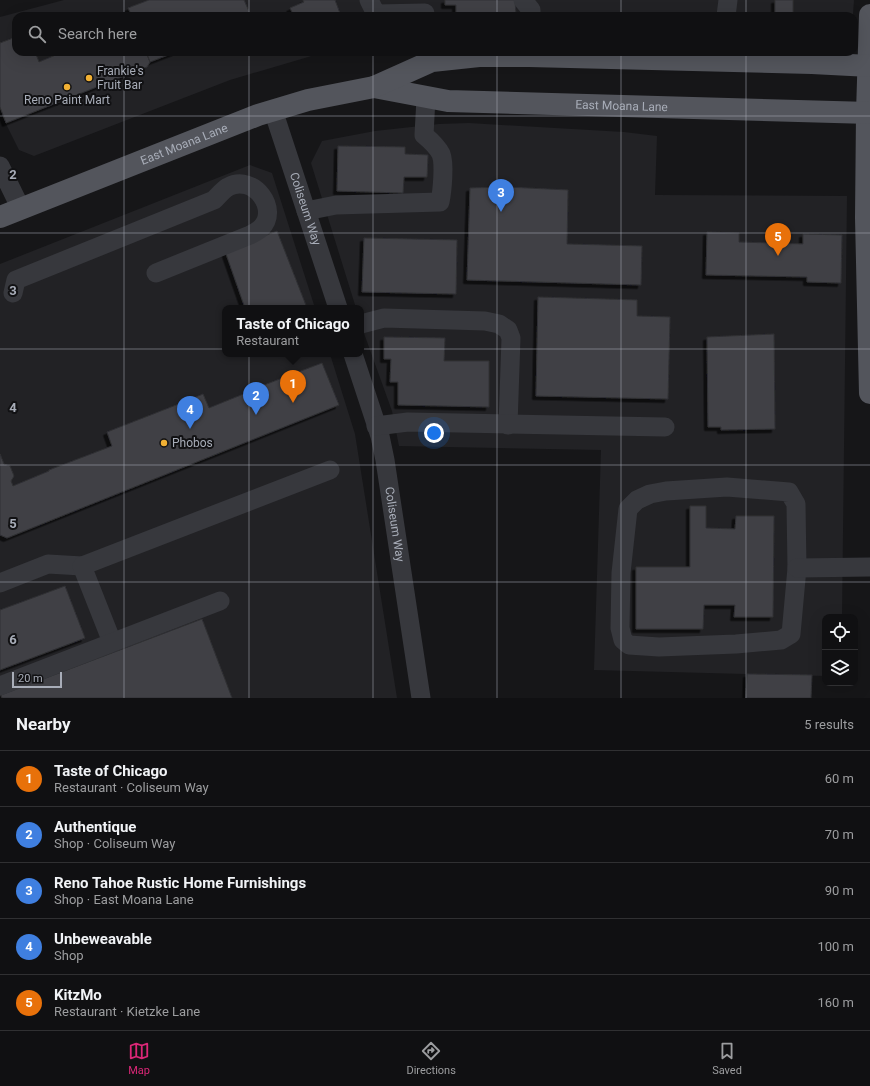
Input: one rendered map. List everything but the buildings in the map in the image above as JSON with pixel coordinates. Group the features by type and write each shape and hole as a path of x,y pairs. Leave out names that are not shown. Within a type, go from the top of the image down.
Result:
{"main road":[{"path":"870,15 866,218 870,393"},
{"name":"East Moana Lane","path":"0,217 273,110 343,92 374,87 431,56 480,56"},
{"name":"East Moana Lane","path":"592,56 869,66"},
{"name":"East Moana Lane","path":"374,87 426,98 461,102 868,113"}],"street":[{"path":"369,0 375,12"},
{"path":"523,0 531,12"},
{"path":"726,12 728,0"},
{"path":"400,12 424,10"},
{"path":"306,211 336,205 440,202 443,190 442,155 432,142 424,135 426,98"},
{"name":"Coliseum Way","path":"273,110 337,305"},
{"path":"0,166 21,209"},
{"path":"13,292 16,280 214,200 227,187 236,184 247,184 256,188 263,197 266,208 267,219 261,228 250,235 156,273"},
{"path":"364,323 384,318 485,321 499,324 508,330 511,338 508,425"},
{"name":"Coliseum Way","path":"354,357 385,460 421,698"},
{"path":"376,426 408,422 665,427"},
{"path":"0,582 48,564 82,566 330,470"},
{"path":"726,487 789,492 796,504 797,568 791,634 781,640 659,647 629,646 624,640 620,628 621,573 628,509 637,500 650,494 666,491 726,487"},
{"path":"82,566 112,642"},
{"path":"797,568 870,567"},
{"path":"0,686 220,601"}],"shaded area":[{"path":"64,0 854,0 853,12 19,12"},
{"path":"12,14 12,56 311,56 230,80 34,156 19,150 0,112 0,17"},
{"path":"469,123 624,132 657,136 655,195 847,196 842,614 822,614 822,676 594,670 601,450 399,446 392,411 364,333 364,305 355,305 311,163 322,141 375,131 439,124"},
{"path":"250,165 272,173 314,305 222,305 222,357 331,357 355,434 397,698 0,698 0,264"}],"place":[{"name":"Frankie's Fruit Bar","path":"89,78"},
{"name":"Reno Paint Mart","path":"67,87"},
{"name":"Reno Tahoe Rustic Home Furnishings","path":"501,212"},
{"name":"KitzMo","path":"778,256"},
{"name":"Taste of Chicago","path":"293,403"},
{"name":"Authentique","path":"256,415"},
{"name":"Unbeweavable","path":"190,429"},
{"name":"Phobos","path":"164,443"}]}
